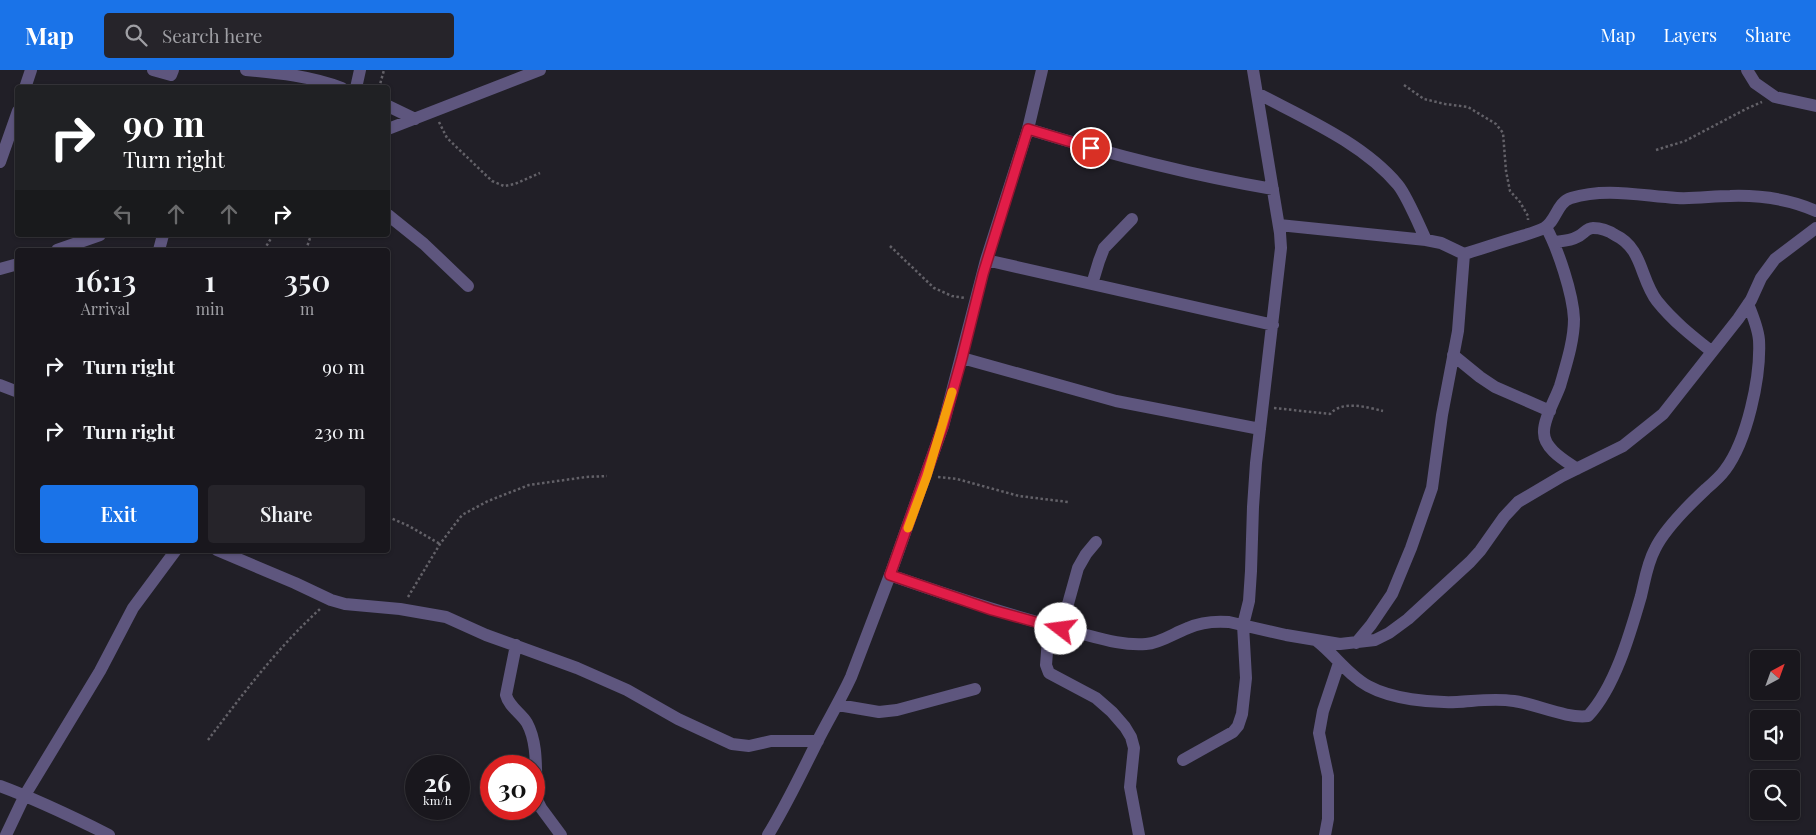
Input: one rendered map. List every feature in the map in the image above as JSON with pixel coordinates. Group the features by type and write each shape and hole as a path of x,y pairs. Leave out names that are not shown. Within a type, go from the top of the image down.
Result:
{"street":[{"path":"26,85 31,70"},
{"path":"153,70 171,75 173,70"},
{"path":"246,70 293,74 332,85"},
{"path":"357,85 360,70"},
{"path":"390,128 540,70"},
{"path":"768,835 792,795 838,705 927,476 962,358 986,260 1028,129 1042,70"},
{"path":"1184,760 1233,732 1241,720 1246,678 1244,625 1249,601 1253,507 1281,248 1279,225 1253,70"},
{"path":"1746,70 1755,83 1775,97 1816,106"},
{"path":"1257,93 1333,133 1373,161 1399,186 1426,240"},
{"path":"390,107 415,119"},
{"path":"0,162 15,120"},
{"path":"1028,129 1097,150 1176,170 1273,189"},
{"path":"1279,225 1426,240 1441,243 1464,254 1546,227 1564,202 1570,198 1612,192 1678,198 1759,197 1801,204 1816,211"},
{"path":"390,217 424,244 468,286"},
{"path":"1092,284 1104,248 1132,220"},
{"path":"1546,227 1554,242 1572,304 1574,319 1565,369 1545,424 1544,435 1548,445 1577,469"},
{"path":"1554,242 1579,237 1592,228 1610,232 1621,238 1634,251 1649,290 1658,302 1684,330 1711,351"},
{"path":"890,575 956,598 1055,627 1127,644 1148,644 1204,622 1217,621 1340,644 1375,640 1389,633 1408,619 1480,551 1504,517 1518,502 1538,489 1623,446 1663,414 1711,351 1725,336 1748,304 1761,278 1775,260 1816,228"},
{"path":"63,248 94,237"},
{"path":"1356,643 1371,626 1392,594 1411,548 1432,488 1458,331 1464,254"},
{"path":"986,260 1273,325"},
{"path":"0,269 15,265"},
{"path":"1317,641 1339,663 1367,685 1394,696 1438,702 1493,698 1540,706 1572,716 1588,716 1605,691 1619,662 1632,626 1647,569 1655,548 1688,507 1725,472 1734,457 1753,402 1757,381 1759,340 1757,325 1748,304"},
{"path":"1453,355 1480,377 1496,387 1550,411"},
{"path":"962,358 1116,401 1260,430"},
{"path":"0,385 15,391"},
{"path":"1096,542 1078,568 1055,627 1046,656 1046,666 1049,673 1096,698 1112,712 1131,737 1134,748 1130,787 1139,835"},
{"path":"6,835 26,795 100,671 133,608 174,553"},
{"path":"224,553 331,600 346,604 400,608 446,617 486,635 577,668 627,690 678,719 732,744 749,746 771,741 818,741"},
{"path":"516,645 506,695 514,709 526,721 534,743 538,800 544,812 562,835"},
{"path":"1325,835 1328,819 1328,776 1318,732 1322,711 1339,663"},
{"path":"838,705 879,712 897,710 975,689"},
{"path":"0,786 26,795 109,835"}],"path":[{"path":"380,85 384,70"},
{"path":"1404,85 1424,99 1468,107 1496,124 1503,134 1510,191 1520,202 1528,216 1528,234"},
{"path":"1656,150 1685,142 1746,109 1775,97"},
{"path":"433,112 447,138 492,181 504,186 515,184 540,173"},
{"path":"265,248 272,237"},
{"path":"890,246 934,288 952,296 975,300"},
{"path":"1263,406 1330,414 1335,409 1346,406 1368,407 1383,411"},
{"path":"400,608 419,581 440,544 462,515 528,485 586,476 607,476"},
{"path":"927,476 957,479 1020,496 1068,502"},
{"path":"390,518 409,526 440,544"},
{"path":"208,740 282,649 331,600"}],"slow traffic":[{"path":"908,528 927,476 952,392"}],"route":[{"path":"1061,629 992,610 890,575 927,476 943,426 962,358 975,300 1028,129 1091,148"}]}
